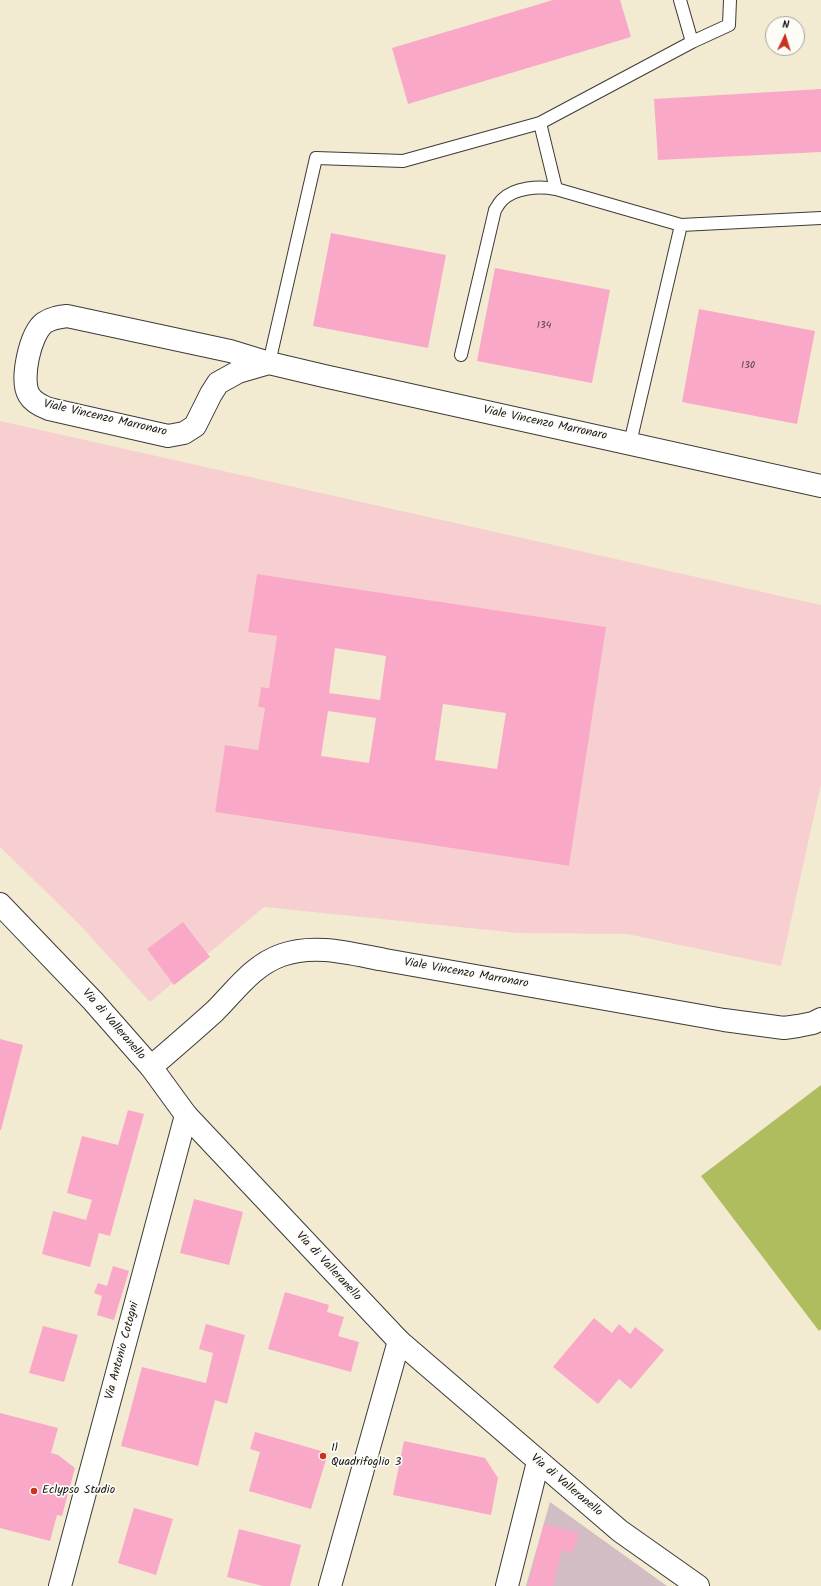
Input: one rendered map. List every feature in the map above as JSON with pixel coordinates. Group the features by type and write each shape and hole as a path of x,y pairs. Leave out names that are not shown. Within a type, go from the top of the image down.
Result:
{"street":[{"name":"Viale Vincenzo Marronaro","path":"269,363 238,372 218,383 195,426 184,434 168,436 49,409 37,403 31,397 25,384 33,339 40,327 45,322 56,317 67,316 230,351 269,363 821,486"},
{"name":"Via di Valleranello","path":"0,904 93,1001 151,1067 186,1115 398,1341 538,1462 620,1530 698,1586"},
{"name":"Viale Vincenzo Marronaro","path":"151,1067 214,1011 244,980 258,968 270,960 283,955 316,950 350,953 724,1020 784,1028 813,1022 821,1018"},
{"name":"Via Antonio Cotogni","path":"60,1586 186,1115"},
{"path":"330,1586 398,1341"},
{"path":"507,1586 538,1462"}],"lane":[{"path":"680,0 692,42"},
{"path":"269,363 316,158 403,161 540,123 692,42 729,25 730,0"},
{"path":"540,123 556,189"},
{"path":"461,355 495,210 502,200 514,193 537,188 556,189 680,225 821,218"},
{"path":"630,443 680,225"}],"shaded area":[{"path":"0,421 821,605 821,784 781,966 627,934 518,933 264,907 150,1002 78,923 0,847","holes":["257,574 605,627 569,866 215,812 225,745 258,750 265,708 258,707 261,687 269,688 277,636 248,631"]},
{"path":"550,1502 667,1586 526,1586"}],"green space":[{"path":"821,1085 821,1329 819,1331 701,1176"}],"building":[{"path":"553,0 620,0 631,37 408,104 392,48"},
{"path":"821,89 821,152 658,160 654,99"},
{"path":"331,233 446,255 428,348 313,326"},
{"path":"495,268 610,290 592,383 477,361"},
{"path":"699,309 815,331 797,424 682,402"},
{"path":"257,574 606,627 569,866 215,812 225,745 258,750 265,708 258,707 261,687 269,688 277,636 248,632","holes":["335,648 386,656 380,700 329,693","443,704 506,713 497,769 435,760","328,711 376,718 369,763 321,756"]},
{"path":"183,922 210,957 174,985 147,949"},
{"path":"0,1039 23,1045 1,1130 0,1130"},
{"path":"128,1110 144,1114 110,1236 99,1233 90,1267 42,1254 53,1211 86,1220 92,1200 67,1193 82,1136 118,1145"},
{"path":"194,1199 243,1212 229,1265 180,1253"},
{"path":"113,1266 129,1271 114,1320 97,1315 102,1296 94,1293 98,1283 107,1286"},
{"path":"285,1292 329,1305 327,1312 344,1317 338,1336 359,1342 351,1372 268,1349"},
{"path":"594,1318 612,1333 619,1324 630,1334 635,1327 664,1350 631,1389 619,1379 598,1404 553,1367"},
{"path":"206,1324 245,1335 227,1404 215,1400 198,1466 121,1446 142,1367 206,1383 213,1353 199,1349"},
{"path":"43,1326 78,1335 64,1382 29,1373"},
{"name":"Eclypso Studio","path":"0,1413 58,1428 51,1453 58,1455 75,1468 62,1516 57,1515 50,1541 0,1528"},
{"path":"255,1432 328,1453 311,1509 249,1491 260,1452 250,1449"},
{"path":"404,1441 485,1458 498,1478 491,1515 393,1495"},
{"path":"134,1508 173,1519 156,1575 118,1563"},
{"path":"544,1524 579,1533 573,1553 562,1550 553,1586 528,1586"},
{"path":"239,1529 301,1545 290,1586 263,1586 227,1577"}],"place":[{"name":"Il Quadrifoglio 3","path":"323,1456"},
{"name":"Eclypso Studio","path":"34,1491"}]}
